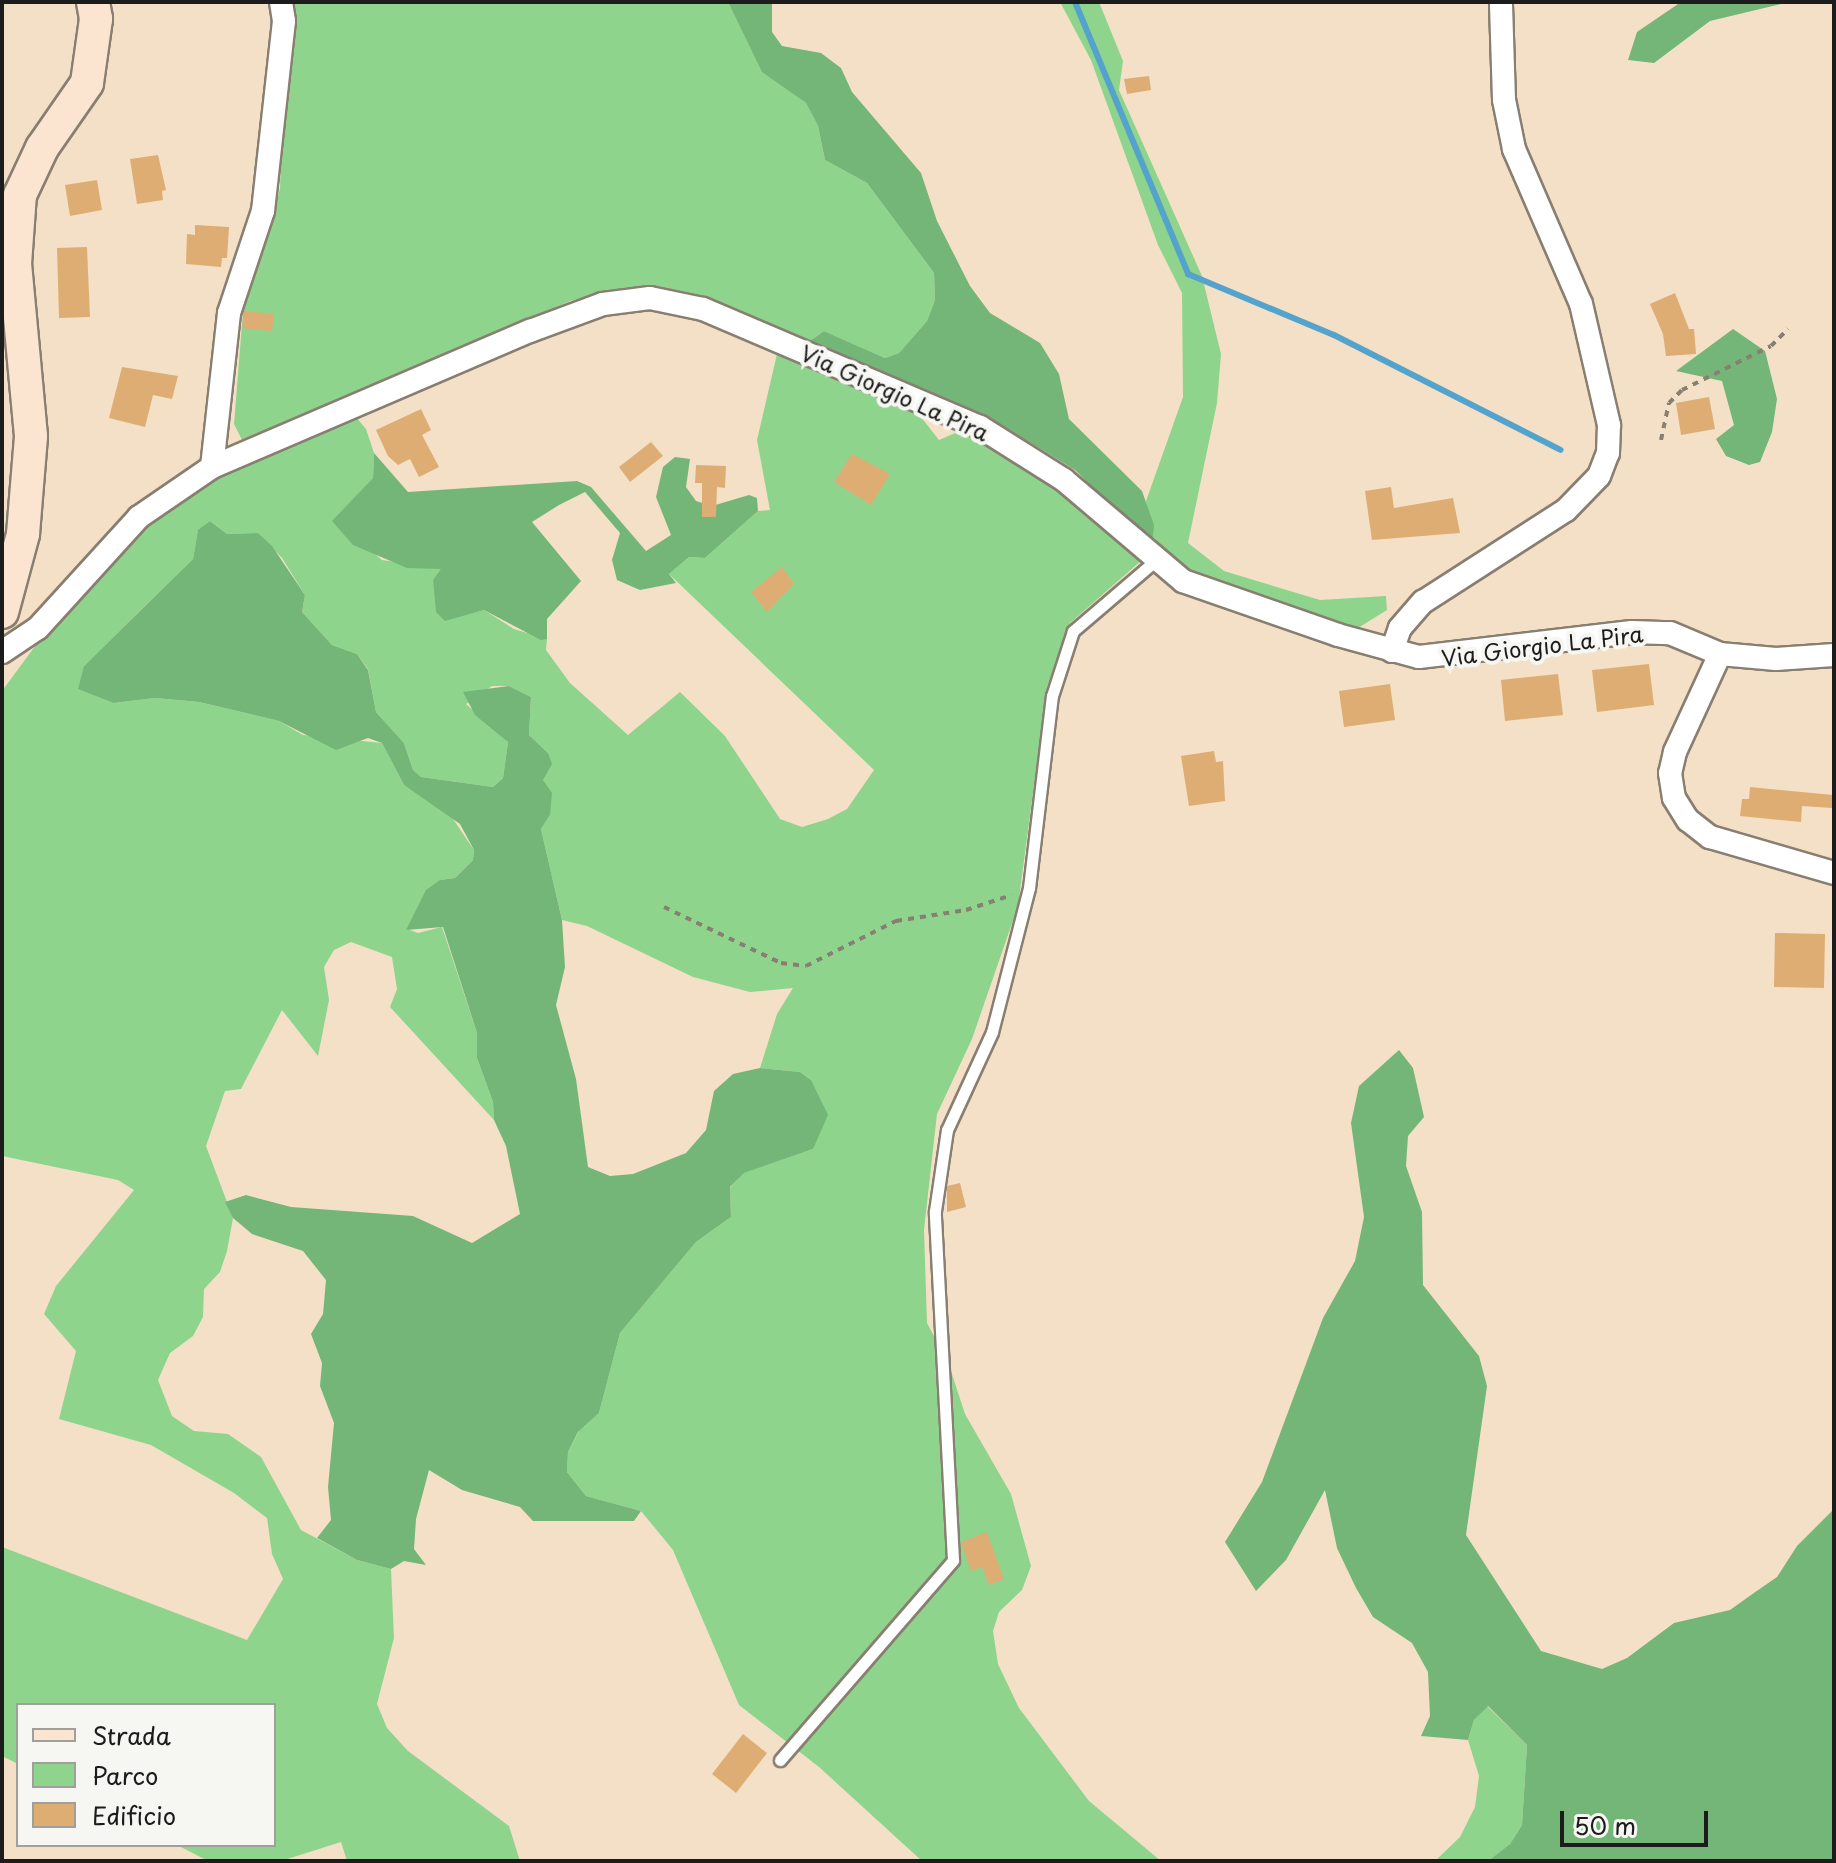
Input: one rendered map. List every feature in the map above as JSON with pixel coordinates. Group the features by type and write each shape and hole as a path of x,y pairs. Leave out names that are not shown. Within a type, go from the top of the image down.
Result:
{"street":[{"path":"2,612 23,534 31,436 15,264 20,195 42,148 87,83 96,19 93,2"},
{"path":"212,467 229,313 263,211 284,21 281,2"},
{"path":"1392,651 1400,628 1423,602 1566,510 1599,476 1608,453 1609,425 1581,304 1514,149 1503,87 1501,2"},
{"name":"Via Giorgio La Pira","path":"2,652 38,628 139,517 212,467 561,319 626,298 667,299 703,309 980,427 1064,480 1155,561 1215,595 1392,651 1446,658 1656,632 1720,654 1776,659 1834,655"},
{"path":"1720,654 1675,752 1670,773 1674,798 1688,820 1710,837 1834,873"}],"lane":[{"path":"780,1760 953,1560 935,1211 947,1130 992,1032 1029,888 1052,696 1073,631 1155,561"}],"path":[{"path":"1661,440 1669,403 1682,390 1771,346 1788,329"},
{"path":"664,907 781,963 806,966 896,921 966,910 1029,888"}],"green space":[{"path":"286,2 728,2 762,71 806,103 818,126 825,160 867,183 934,273 935,300 927,321 899,353 885,358 824,331 807,343 712,301 647,287 623,288 570,301 256,442 243,442 234,424 243,311 280,189"},
{"path":"728,2 772,2 772,32 782,46 821,53 841,68 852,92 921,173 937,221 970,286 990,313 1040,343 1059,374 1069,419 1142,491 1154,525 1152,546 1075,470 1002,425 807,343 824,331 885,358 899,353 927,321 935,300 934,273 867,183 825,160 818,126 806,103 762,72"},
{"path":"1060,2 1099,2 1123,61 1119,90 1202,276 1221,354 1217,403 1188,543 1224,571 1320,600 1386,596 1387,610 1358,628 1210,582 1152,546 1146,501 1183,397 1182,293 1158,245 1091,60"},
{"path":"1681,2 1789,2 1710,21 1654,63 1628,60 1637,32"},
{"path":"1733,329 1765,351 1777,399 1772,432 1760,462 1749,465 1726,456 1716,439 1734,425 1722,381 1676,371"},
{"path":"784,352 910,403 939,440 967,428 1019,455 1142,560 1070,623 1047,687 1018,906 972,1039 937,1114 924,1230 927,1323 948,1362 965,1414 1011,1494 1031,1566 1022,1590 999,1612 993,1631 998,1664 1019,1708 1089,1801 1161,1861 922,1861 819,1767 739,1705 673,1550 641,1511 586,1496 567,1472 568,1452 579,1431 599,1413 620,1333 696,1242 731,1217 730,1188 743,1173 813,1149 811,1080 800,1072 760,1068 777,1014 793,988 750,992 693,977 587,926 562,920 541,829 550,815 543,780 548,753 529,735 531,697 509,686 492,686 466,704 508,742 503,778 493,787 421,777 413,770 404,743 376,712 368,669 357,654 332,645 302,612 305,595 282,558 258,533 227,534 210,521 198,531 193,559 84,666 114,703 155,698 199,702 279,721 303,735 382,743 404,785 449,813 474,850 473,860 455,878 440,880 407,929 418,933 442,927 477,1033 477,1058 493,1102 494,1120 390,1007 397,989 392,957 351,942 334,950 324,967 329,1000 318,1056 282,1010 241,1089 225,1091 206,1146 233,1218 227,1251 220,1272 204,1289 203,1317 193,1336 170,1353 158,1380 172,1416 194,1431 228,1434 261,1457 301,1530 357,1560 391,1569 394,1638 377,1704 387,1728 408,1751 509,1826 520,1861 347,1861 341,1842 281,1861 208,1861 181,1847 276,1847 276,1703 16,1703 16,1763 2,1756 2,1547 247,1640 283,1579 272,1554 267,1518 234,1493 151,1445 59,1419 76,1351 44,1314 56,1286 134,1190 118,1180 2,1156 2,691 58,615 143,524 226,471 355,416 366,429 374,453 373,478 336,519 382,560 443,569 433,580 438,605 457,617 484,610 514,629 547,639 546,650 570,683 628,735 680,692 725,736 780,819 802,827 828,819 847,809 874,770 669,574 689,557 705,558 758,511 770,510 757,440 777,354"},
{"path":"374,453 408,492 577,481 591,487 646,551 671,535 656,497 663,467 675,457 690,459 686,487 696,501 712,506 749,495 757,498 758,511 705,558 689,557 669,574 676,583 640,590 617,580 612,560 620,533 585,492 559,505 532,522 581,581 547,619 547,639 541,640 484,610 445,621 436,612 433,580 441,569 407,568 353,545 332,521 373,478"},
{"path":"210,521 227,534 258,533 272,546 305,595 302,612 332,645 357,654 368,670 376,712 404,743 413,770 421,777 493,787 503,778 508,742 475,715 463,692 509,686 531,697 529,735 548,753 552,764 543,780 552,793 550,815 541,829 562,920 565,967 556,1005 576,1079 588,1167 610,1176 633,1174 686,1153 706,1130 714,1091 733,1074 760,1068 800,1072 811,1080 828,1115 813,1149 744,1173 730,1187 731,1217 696,1242 620,1333 599,1413 578,1432 568,1452 567,1472 586,1496 641,1511 634,1521 533,1521 520,1507 462,1490 429,1470 416,1519 414,1549 426,1565 404,1561 391,1569 357,1560 317,1538 331,1520 328,1487 334,1423 320,1386 322,1363 311,1334 323,1314 326,1280 303,1251 252,1234 233,1218 225,1202 246,1195 291,1207 413,1216 472,1243 520,1214 506,1146 494,1120 493,1102 477,1058 477,1033 443,927 406,930 426,890 440,880 455,878 473,860 474,850 460,824 404,785 382,743 368,738 336,750 279,721 199,702 155,698 114,703 78,689 84,666 193,559 198,530"},
{"path":"1399,1050 1413,1068 1424,1117 1408,1136 1406,1166 1422,1212 1423,1285 1479,1356 1487,1386 1466,1535 1541,1651 1602,1669 1627,1658 1674,1623 1730,1610 1777,1577 1797,1546 1834,1509 1834,1861 1488,1861 1510,1844 1522,1825 1527,1745 1488,1706 1474,1720 1468,1740 1421,1736 1430,1716 1428,1672 1412,1643 1373,1617 1356,1588 1337,1548 1325,1490 1286,1560 1256,1591 1225,1542 1262,1482 1323,1318 1355,1261 1364,1217 1351,1123 1359,1086"},
{"path":"1487,1706 1527,1745 1522,1825 1510,1844 1488,1861 1435,1861 1460,1837 1475,1807 1479,1776 1468,1740 1474,1720"}],"building":[{"path":"1149,76 1151,90 1127,94 1124,79"},
{"path":"158,155 166,190 162,191 163,200 137,204 130,159"},
{"path":"97,180 102,210 70,216 65,185"},
{"path":"195,225 229,227 227,258 222,258 221,267 186,264 187,234 195,235"},
{"path":"87,247 90,317 59,318 57,248"},
{"path":"1675,293 1689,329 1694,329 1696,354 1666,356 1663,334 1650,304"},
{"path":"244,311 274,314 272,331 242,328"},
{"path":"122,367 178,376 172,399 153,395 145,427 109,418"},
{"path":"1709,397 1715,429 1681,435 1676,403"},
{"path":"421,409 431,430 422,435 439,467 419,477 410,459 398,465 388,456 376,430"},
{"path":"651,442 663,456 630,482 619,467"},
{"path":"852,454 890,474 871,505 834,482"},
{"path":"696,465 726,466 725,488 717,487 716,517 702,517 702,483 695,483"},
{"path":"1391,487 1394,508 1453,498 1460,533 1372,540 1365,491"},
{"path":"782,567 794,584 767,612 751,592"},
{"path":"1649,664 1654,705 1597,712 1592,670"},
{"path":"1558,674 1563,715 1505,721 1501,680"},
{"path":"1390,684 1395,720 1344,727 1339,691"},
{"path":"1214,751 1216,762 1223,761 1225,801 1189,806 1181,756"},
{"path":"1750,787 1833,795 1832,808 1802,806 1801,822 1740,816 1742,799 1749,799"},
{"path":"1775,933 1825,934 1824,988 1774,987"},
{"path":"960,1183 966,1207 947,1212 947,1186"},
{"path":"987,1532 1004,1579 989,1585 982,1567 971,1571 961,1542"},
{"path":"743,1734 767,1753 736,1793 712,1774"}],"waterway":[{"path":"1075,2 1188,274 1334,335 1561,450"}]}
